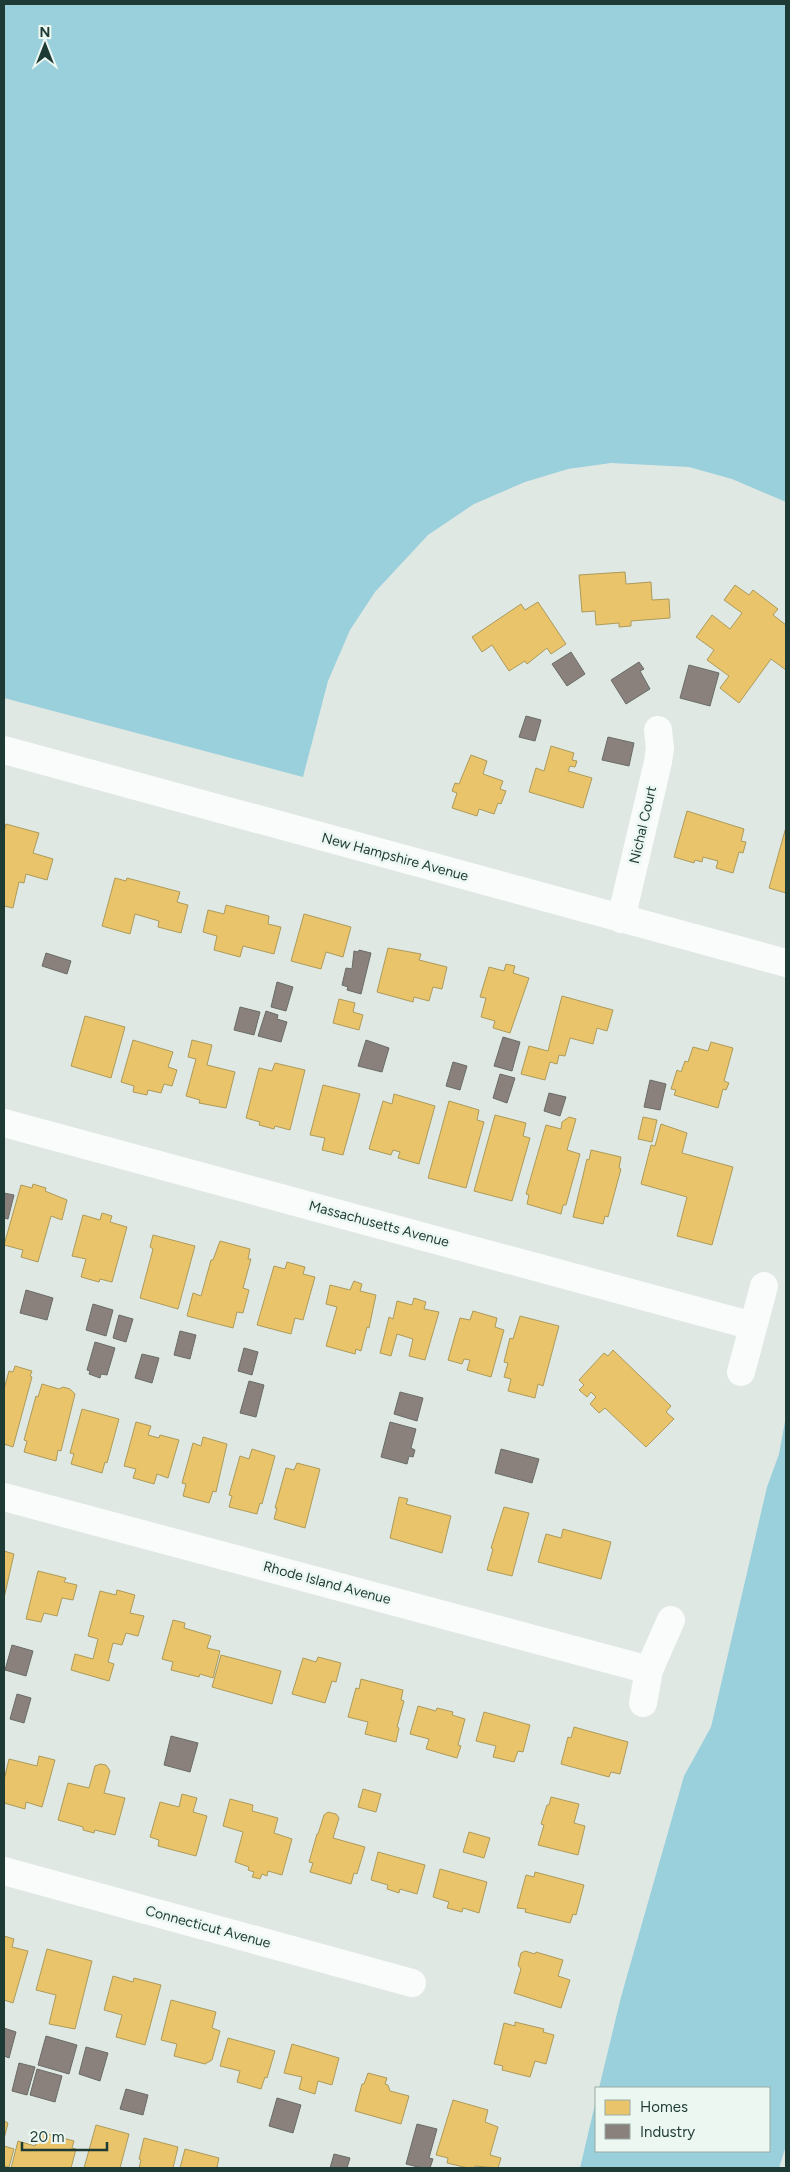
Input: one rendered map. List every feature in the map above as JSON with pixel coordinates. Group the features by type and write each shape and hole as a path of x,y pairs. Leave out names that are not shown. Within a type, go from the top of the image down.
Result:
{"street":[{"name":"Nichal Court","path":"621,919 658,762 660,748 658,730"},
{"name":"New Hampshire Avenue","path":"4,750 786,963"},
{"name":"Massachusetts Avenue","path":"4,1123 753,1326"},
{"path":"741,1372 764,1286"},
{"name":"Rhode Island Avenue","path":"4,1497 650,1670"},
{"path":"643,1703 650,1670 670,1620"},
{"name":"Connecticut Avenue","path":"4,1871 412,1982"}],"water":[{"path":"4,4 786,4 786,502 732,479 689,467 611,463 568,469 525,482 474,504 428,535 375,592 350,630 328,681 303,777 4,698"},
{"path":"786,1416 786,2146 779,2168 580,2168 595,2104 595,2152 770,2152 770,2087 599,2087 621,1997 684,1776 711,1727 767,1487 779,1454"}],"building: Homes":[{"path":"625,572 626,584 651,582 652,600 669,599 670,618 631,621 631,626 619,627 619,623 596,625 595,611 582,612 579,575"},
{"path":"735,585 749,595 753,590 778,609 773,615 786,625 786,670 771,659 739,703 720,688 729,676 707,660 714,650 696,637 712,615 730,629 742,613 724,600"},
{"path":"538,602 566,644 551,654 547,648 527,664 525,661 509,671 492,645 482,652 472,637 521,604 525,610"},
{"path":"551,746 574,753 572,760 577,761 575,767 570,766 568,771 592,778 583,808 529,792 536,768 544,771"},
{"path":"471,755 487,761 483,774 503,781 500,789 506,791 501,804 498,803 494,814 479,809 477,816 452,808 457,793 452,791 455,783 459,784"},
{"path":"687,811 744,829 741,841 746,842 743,853 739,852 733,873 716,868 718,861 703,857 702,862 695,860 694,863 674,857"},
{"path":"6,824 39,833 33,853 53,859 47,880 26,874 24,883 19,882 13,908 4,906 4,831"},
{"path":"786,827 786,893 769,888"},
{"path":"115,878 126,881 127,878 180,892 177,902 188,905 181,933 158,927 159,921 135,914 130,934 102,926"},
{"path":"226,905 269,916 268,924 281,927 274,954 243,946 240,957 214,950 217,936 203,932 208,910 224,914"},
{"path":"304,914 351,927 343,957 326,952 321,969 291,961"},
{"path":"388,948 421,954 419,960 447,967 442,989 433,987 429,1001 414,997 413,1002 377,992"},
{"path":"506,964 515,966 513,973 529,978 510,1033 493,1028 495,1021 481,1017 486,998 480,997 489,967 504,971"},
{"path":"562,996 613,1010 607,1031 597,1028 593,1044 570,1038 565,1056 559,1055 557,1064 550,1062 545,1080 521,1074 529,1046 548,1051"},
{"path":"339,999 355,1003 353,1012 363,1015 359,1030 333,1023"},
{"path":"85,1016 125,1027 111,1078 71,1066"},
{"path":"133,1040 173,1052 168,1067 177,1070 172,1086 164,1084 161,1093 148,1090 147,1095 133,1092 134,1086 121,1082"},
{"path":"192,1040 212,1045 207,1065 235,1072 226,1108 199,1103 200,1100 186,1096 196,1059 188,1057"},
{"path":"711,1042 733,1048 724,1081 729,1083 726,1090 723,1089 718,1108 674,1095 676,1090 671,1089 677,1070 681,1072 685,1061 688,1062 693,1047 708,1051"},
{"path":"275,1063 305,1070 290,1130 275,1126 274,1129 259,1125 260,1122 246,1118 259,1068 272,1071"},
{"path":"323,1085 360,1094 343,1155 322,1150 325,1138 310,1135"},
{"path":"394,1094 435,1106 419,1164 398,1158 400,1152 393,1150 391,1155 369,1149 383,1101 392,1104"},
{"path":"449,1101 479,1110 477,1120 484,1122 466,1188 428,1178"},
{"path":"495,1115 526,1123 523,1136 530,1138 512,1201 474,1191"},
{"path":"569,1117 576,1119 567,1150 580,1154 566,1205 563,1205 561,1214 527,1204 529,1195 526,1194 546,1125 561,1129 562,1122"},
{"path":"643,1117 657,1120 652,1142 638,1139"},
{"path":"661,1124 687,1133 682,1153 733,1167 712,1245 677,1236 687,1197 641,1184 651,1145 655,1146"},
{"path":"591,1150 621,1157 619,1168 621,1169 608,1217 605,1216 603,1224 573,1217 587,1159 589,1160"},
{"path":"33,1184 46,1188 45,1191 67,1200 62,1220 51,1216 38,1262 21,1257 23,1250 4,1245 21,1185 32,1188"},
{"path":"102,1213 112,1216 110,1222 127,1227 112,1282 100,1279 99,1282 81,1277 86,1259 72,1256 83,1215 100,1220"},
{"path":"153,1235 195,1246 178,1309 140,1298 153,1249 150,1247"},
{"path":"220,1241 250,1249 248,1259 251,1259 243,1288 249,1290 243,1313 237,1312 233,1328 187,1316 193,1293 201,1296 211,1260 213,1260"},
{"path":"287,1262 305,1267 303,1274 315,1277 303,1320 295,1318 291,1334 257,1325 274,1266 285,1269"},
{"path":"354,1281 362,1284 360,1291 376,1295 369,1328 367,1327 361,1351 356,1349 355,1354 326,1346 337,1307 326,1304 330,1285 350,1290"},
{"path":"414,1298 426,1302 424,1309 439,1312 425,1360 409,1356 413,1339 397,1334 391,1356 380,1353 389,1317 393,1319 397,1301 412,1305"},
{"path":"473,1311 497,1318 495,1327 504,1330 491,1377 467,1370 470,1360 464,1359 462,1364 448,1360 460,1318 470,1320"},
{"path":"520,1316 559,1326 543,1386 538,1384 535,1398 508,1391 511,1379 504,1377 508,1363 504,1362 510,1338 513,1339"},
{"path":"613,1350 671,1406 666,1412 674,1419 646,1447 605,1408 599,1413 590,1404 596,1397 591,1392 587,1397 579,1390 584,1385 579,1380 604,1353 608,1356"},
{"path":"15,1366 32,1371 30,1376 32,1377 13,1447 4,1444 4,1389 9,1371 13,1372"},
{"path":"42,1384 59,1389 63,1387 70,1389 75,1394 61,1451 58,1450 56,1461 24,1452 27,1441 24,1440 36,1396 38,1397"},
{"path":"82,1409 119,1419 107,1463 105,1462 102,1473 71,1464 74,1454 70,1453"},
{"path":"136,1422 151,1426 148,1435 159,1438 160,1435 179,1440 168,1478 157,1474 154,1484 133,1478 136,1469 124,1466"},
{"path":"203,1437 227,1444 216,1492 213,1491 209,1503 183,1496 186,1484 182,1483 193,1443 201,1446"},
{"path":"252,1449 275,1456 262,1504 260,1503 257,1514 229,1507 232,1496 229,1495 240,1456 249,1459"},
{"path":"297,1463 320,1469 305,1528 274,1519 277,1508 275,1508 286,1468 294,1470"},
{"path":"399,1497 408,1499 406,1504 451,1516 442,1553 390,1538"},
{"path":"504,1507 529,1513 512,1576 487,1570 493,1549 491,1548"},
{"path":"563,1529 611,1542 601,1579 538,1562 546,1534 561,1538"},
{"path":"4,1551 14,1554 4,1598"},
{"path":"38,1571 66,1578 64,1582 77,1585 73,1600 62,1598 57,1616 44,1613 41,1622 26,1619"},
{"path":"117,1590 135,1595 130,1613 144,1616 138,1636 126,1633 122,1645 113,1643 108,1662 114,1664 109,1681 71,1670 75,1654 93,1659 98,1639 88,1636 100,1591 116,1595"},
{"path":"173,1620 185,1623 184,1628 211,1636 207,1648 220,1651 213,1678 200,1674 199,1677 171,1670 173,1662 162,1659"},
{"path":"221,1655 281,1671 272,1704 212,1687"},
{"path":"318,1657 341,1663 336,1682 332,1681 325,1703 292,1694 303,1658 316,1662"},
{"path":"361,1679 403,1690 401,1700 404,1701 397,1727 399,1728 396,1742 365,1734 368,1722 348,1717 356,1688 359,1689"},
{"path":"418,1706 436,1711 437,1708 453,1712 452,1715 465,1719 458,1745 461,1746 457,1758 426,1749 429,1739 410,1734"},
{"path":"484,1712 530,1725 523,1752 518,1751 514,1762 493,1757 496,1746 476,1741"},
{"path":"574,1727 628,1742 620,1774 611,1772 609,1777 561,1764 568,1737 571,1738"},
{"path":"39,1756 55,1760 42,1807 26,1802 25,1809 4,1803 4,1780 9,1759 37,1766"},
{"path":"100,1764 106,1765 110,1771 104,1793 125,1798 115,1835 95,1830 94,1833 83,1830 83,1827 58,1820 68,1783 89,1788 95,1766"},
{"path":"363,1789 381,1794 376,1812 358,1807"},
{"path":"182,1794 197,1798 193,1812 207,1816 196,1856 158,1846 159,1840 150,1837 160,1802 179,1807"},
{"path":"551,1797 579,1804 574,1823 585,1826 578,1855 538,1845 544,1825 541,1824"},
{"path":"230,1799 253,1805 252,1811 278,1818 274,1833 292,1839 282,1875 268,1871 267,1876 262,1874 260,1879 252,1877 254,1872 248,1870 249,1867 235,1862 243,1832 223,1826"},
{"path":"328,1812 336,1814 339,1818 333,1838 365,1847 357,1874 354,1873 351,1884 310,1872 313,1863 309,1862 317,1834 324,1815"},
{"path":"469,1832 490,1838 484,1858 463,1852"},
{"path":"378,1852 425,1865 417,1894 400,1889 399,1893 387,1889 388,1885 371,1880"},
{"path":"440,1869 487,1882 479,1913 463,1908 462,1912 447,1908 449,1902 433,1897"},
{"path":"535,1872 584,1885 576,1915 573,1914 570,1923 525,1912 526,1909 517,1908 526,1875 534,1877"},
{"path":"4,1936 14,1939 12,1947 28,1951 13,2003 4,2000"},
{"path":"47,1949 92,1961 75,2029 49,2024 56,1995 36,1990"},
{"path":"525,1951 535,1954 536,1952 563,1960 558,1976 570,1980 561,2008 514,1993 521,1969 518,1965 521,1953"},
{"path":"113,1976 133,1982 134,1978 161,1985 145,2045 116,2037 122,2015 104,2010"},
{"path":"171,2000 216,2012 212,2028 220,2031 212,2060 205,2064 174,2056 177,2044 161,2040"},
{"path":"515,2022 544,2029 543,2032 554,2035 546,2064 535,2061 530,2077 502,2070 503,2066 494,2064 504,2023 515,2026"},
{"path":"228,2038 275,2051 267,2078 265,2077 261,2089 237,2082 240,2071 220,2066"},
{"path":"292,2044 339,2058 332,2085 318,2081 315,2094 299,2089 302,2077 284,2073"},
{"path":"368,2073 387,2078 385,2084 388,2085 390,2091 409,2096 401,2124 355,2111 362,2084 364,2084"},
{"path":"453,2100 488,2110 485,2122 498,2127 490,2155 501,2158 498,2168 475,2166 475,2168 468,2168 447,2163 448,2158 436,2155"},
{"path":"4,2121 8,2123 4,2139"},
{"path":"96,2125 129,2134 120,2168 84,2168"},
{"path":"41,2132 74,2141 72,2148 76,2149 71,2168 11,2168 18,2141 35,2146"},
{"path":"144,2138 178,2147 173,2168 139,2168"},
{"path":"4,2146 14,2149 9,2167 4,2166"},
{"path":"185,2149 219,2158 217,2167 220,2168 180,2168"}],"building: Industry":[{"path":"571,652 585,674 567,686 552,664"},
{"path":"639,662 644,669 640,671 650,689 626,704 611,680"},
{"path":"689,665 719,673 710,706 680,698"},
{"path":"526,716 541,720 535,741 519,737"},
{"path":"608,737 634,743 629,766 602,760"},
{"path":"359,950 371,953 361,994 347,990 348,987 342,985 346,968 352,969 354,951 358,952"},
{"path":"46,953 71,961 67,974 42,966"},
{"path":"277,982 293,987 286,1011 271,1007"},
{"path":"240,1007 260,1012 254,1035 234,1030"},
{"path":"266,1011 278,1015 277,1019 287,1022 281,1042 258,1036"},
{"path":"503,1037 520,1042 512,1071 494,1066"},
{"path":"366,1040 389,1048 382,1072 358,1066"},
{"path":"453,1062 467,1066 460,1090 446,1086"},
{"path":"500,1074 515,1078 507,1103 493,1098"},
{"path":"650,1080 666,1084 660,1110 644,1107"},
{"path":"549,1093 566,1097 560,1116 544,1111"},
{"path":"4,1193 14,1195 8,1219 4,1218"},
{"path":"26,1290 53,1298 47,1320 20,1313"},
{"path":"93,1304 113,1310 106,1336 86,1330"},
{"path":"119,1315 133,1319 126,1342 113,1338"},
{"path":"180,1331 196,1335 190,1359 174,1355"},
{"path":"95,1342 115,1348 107,1375 101,1374 100,1378 89,1374 90,1371 87,1370"},
{"path":"244,1348 258,1352 252,1375 238,1371"},
{"path":"142,1354 159,1358 152,1383 135,1378"},
{"path":"249,1381 264,1385 256,1417 240,1413"},
{"path":"400,1392 423,1398 417,1421 394,1414"},
{"path":"390,1422 416,1429 411,1448 415,1450 413,1457 409,1456 407,1464 381,1457"},
{"path":"501,1449 539,1459 532,1483 495,1473"},
{"path":"12,1645 33,1651 26,1676 5,1670"},
{"path":"17,1694 31,1698 24,1723 10,1719"},
{"path":"171,1736 198,1743 190,1772 164,1765"},
{"path":"4,2028 16,2032 9,2058 4,2056"},
{"path":"46,2036 77,2045 69,2074 38,2065"},
{"path":"86,2047 108,2053 100,2081 79,2074"},
{"path":"19,2063 35,2067 27,2095 12,2091"},
{"path":"37,2069 62,2076 55,2102 30,2095"},
{"path":"126,2089 148,2095 143,2115 120,2109"},
{"path":"277,2098 301,2105 293,2133 269,2126"},
{"path":"417,2124 437,2129 429,2158 433,2159 430,2168 406,2164"},
{"path":"334,2154 350,2158 347,2168 330,2168"}]}
